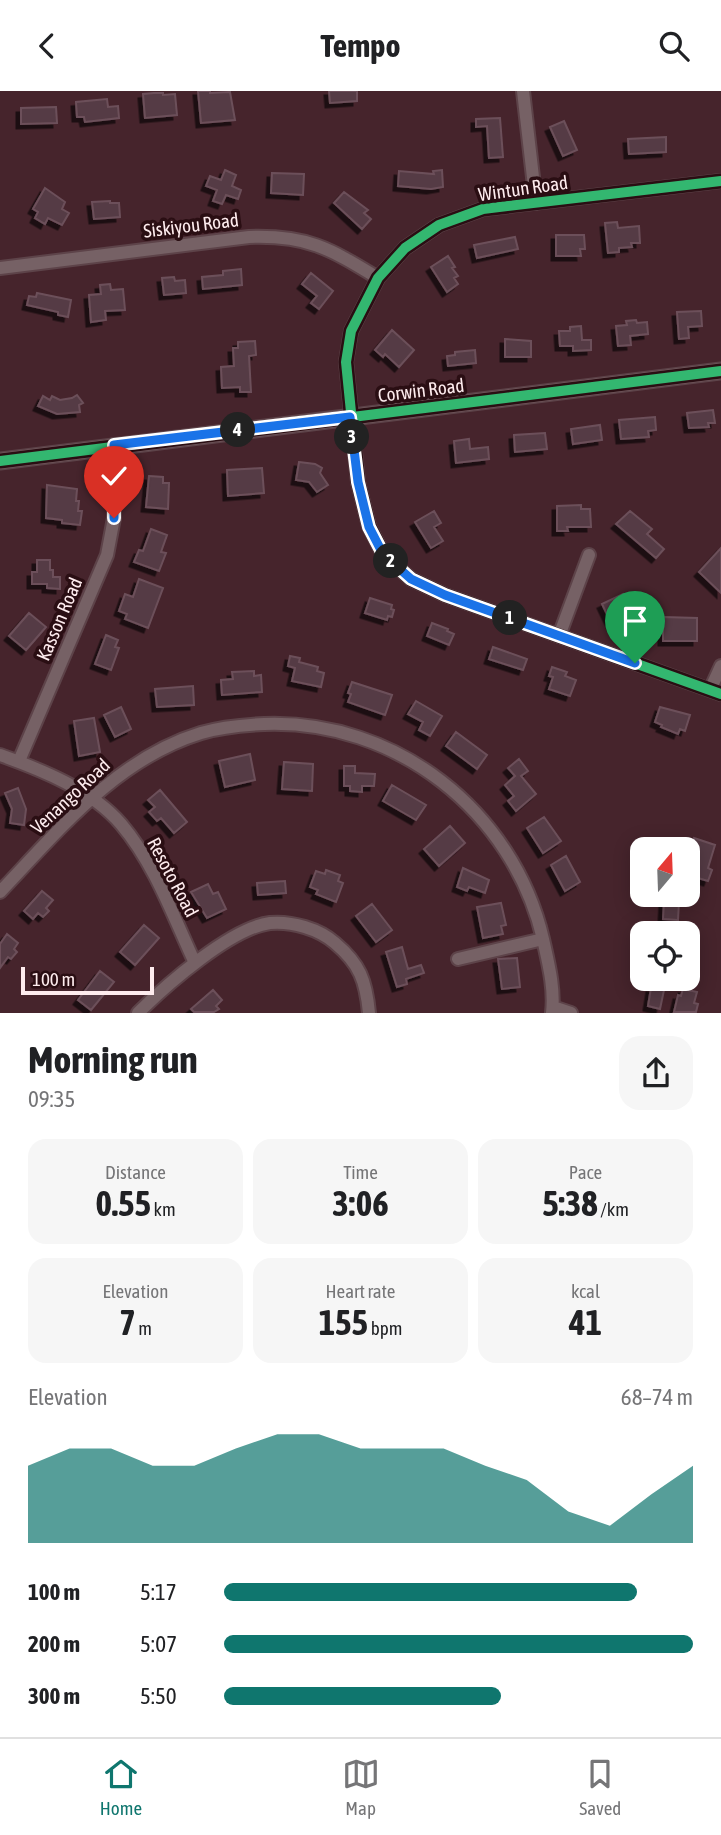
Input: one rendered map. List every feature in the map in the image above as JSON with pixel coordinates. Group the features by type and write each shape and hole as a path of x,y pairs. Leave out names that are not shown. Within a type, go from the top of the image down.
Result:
{"main road":[{"name":"Corwin Road","path":"0,461 721,371"}],"street":[{"path":"523,91 536,203"},
{"name":"Wintun Road","path":"716,692 445,595 411,579 383,554 369,527 358,482 346,362 351,331 378,278 405,248 439,225 483,209 721,181"},
{"name":"Siskiyou Road","path":"0,268 248,237 278,236 322,246 378,278"},
{"name":"Kasson Road","path":"19,761 107,555 114,518 114,445"},
{"path":"559,636 589,555"},
{"path":"716,692 721,666"},
{"name":"Venango Road","path":"0,892 90,798 119,774 158,751 202,732 244,725 290,723 334,729 377,744 417,765 451,788 480,816 502,844 532,901 549,967 553,1010"},
{"name":"Resoto Road","path":"0,755 52,776 90,798 120,823 147,860 195,963"},
{"path":"138,1013 162,988 195,963 244,932 270,923 297,925 325,935 344,950 360,970 367,991 369,1013"},
{"path":"458,959 543,939"},
{"path":"553,1010 570,1013"}],"building":[{"path":"198,91 230,92 235,120 201,123"},
{"path":"329,91 357,91 357,101 330,103"},
{"path":"143,94 175,94 177,115 145,118"},
{"path":"107,99 108,107 118,106 119,118 85,122 84,117 77,117 76,102"},
{"path":"56,107 57,123 21,124 21,108"},
{"path":"500,118 503,157 489,158 487,126 476,127 476,119"},
{"path":"564,121 577,150 563,156 550,127"},
{"path":"666,137 666,152 629,154 628,139"},
{"path":"225,170 236,175 232,186 241,190 238,199 226,195 222,204 213,201 217,190 206,186 210,176 221,180"},
{"path":"442,170 443,187 431,189 398,186 399,171 434,174 433,171"},
{"path":"272,173 304,174 303,195 271,193"},
{"path":"45,188 65,202 62,209 69,213 62,225 48,218 45,224 35,218 38,212 33,209"},
{"path":"344,192 368,210 364,213 371,219 362,229 334,203"},
{"path":"92,202 119,203 120,217 94,219"},
{"path":"617,222 618,228 639,226 640,243 631,243 632,247 619,248 619,252 608,253 605,223"},
{"path":"556,235 584,235 585,249 580,249 581,256 556,256"},
{"path":"515,237 518,249 477,258 474,245"},
{"path":"448,256 455,267 452,268 458,276 454,278 458,284 447,292 431,267"},
{"path":"241,269 242,285 203,289 202,277 223,275 223,271"},
{"path":"311,273 333,291 319,309 311,303 317,296 302,284"},
{"path":"174,277 175,281 185,280 186,293 164,295 162,278"},
{"path":"110,284 111,290 123,289 125,310 105,311 106,320 91,322 89,295 101,294 100,285"},
{"path":"37,293 71,300 68,317 27,305 29,296 36,297"},
{"path":"701,311 702,326 688,327 689,338 679,339 677,312"},
{"path":"636,320 637,323 647,322 648,334 630,336 631,345 618,346 616,326 627,325 626,321"},
{"path":"581,326 582,340 591,340 591,350 573,351 573,346 560,346 559,331 570,331 570,327"},
{"path":"392,330 414,350 399,367 385,354 383,357 375,350"},
{"path":"505,339 531,341 531,357 505,357"},
{"path":"255,341 256,355 249,356 251,392 240,392 240,387 222,388 221,367 234,366 233,348 238,348 238,342"},
{"path":"475,350 476,363 448,366 447,356 455,355 455,352"},
{"path":"77,395 83,403 79,405 80,412 57,414 38,406 43,396 50,400 52,396 60,400"},
{"path":"713,410 715,423 708,423 709,427 689,428 687,413"},
{"path":"655,417 656,430 648,431 649,437 621,439 619,420"},
{"path":"600,425 602,440 573,444 571,429"},
{"path":"545,433 547,449 515,452 514,435"},
{"path":"469,439 470,449 488,447 489,459 456,463 454,441"},
{"path":"299,462 315,464 322,468 320,473 328,485 317,492 309,482 296,480"},
{"path":"262,468 264,493 228,496 227,470"},
{"path":"149,476 163,477 163,483 169,483 168,509 146,507"},
{"path":"47,485 77,489 78,511 82,511 80,525 46,518"},
{"path":"581,505 581,509 590,509 591,527 567,527 568,531 557,531 557,506"},
{"path":"434,511 441,523 434,527 443,541 431,548 415,522"},
{"path":"630,511 652,529 647,534 664,549 656,558 616,524"},
{"path":"151,529 167,535 161,552 166,553 159,571 134,562 139,550 143,551"},
{"path":"721,548 721,593 699,572"},
{"path":"37,560 50,560 53,577 60,577 60,589 47,588 47,584 32,584 32,572 37,572"},
{"path":"139,579 163,588 148,628 125,619 127,614 119,611 125,594 133,597"},
{"path":"623,594 631,610 626,613 630,620 615,631 602,604"},
{"path":"370,598 392,605 392,617 388,616 387,620 365,613"},
{"path":"29,613 46,627 26,650 9,636"},
{"path":"663,617 697,618 697,641 663,641"},
{"path":"432,623 454,634 449,645 427,636"},
{"path":"106,635 118,640 115,647 119,648 111,670 95,664"},
{"path":"493,647 527,659 523,670 489,659"},
{"path":"290,656 300,658 299,662 318,667 317,671 324,673 321,687 292,681 295,668 288,666"},
{"path":"552,667 567,672 565,676 576,680 570,696 549,689 553,677 549,676"},
{"path":"254,671 254,676 261,675 262,692 222,695 221,680 233,679 232,672"},
{"path":"352,682 392,695 385,715 348,702"},
{"path":"193,686 194,705 157,707 155,689"},
{"path":"416,701 442,716 430,736 419,730 423,722 408,714"},
{"path":"121,707 131,729 115,737 104,715"},
{"path":"660,707 690,715 685,731 680,729 678,734 655,722"},
{"path":"94,718 100,752 79,756 74,721"},
{"path":"456,732 487,755 477,769 446,746"},
{"path":"250,754 255,780 225,787 219,761"},
{"path":"519,759 528,771 521,776 536,794 516,811 508,801 514,796 505,785 515,776 508,768"},
{"path":"284,762 313,764 312,791 282,789"},
{"path":"344,766 355,766 355,773 375,774 374,786 362,786 362,792 350,791 350,786 344,786"},
{"path":"392,785 426,805 416,820 383,801"},
{"path":"18,788 26,809 24,825 10,823 12,809 5,793"},
{"path":"160,790 187,822 174,833 161,818 157,821 149,812 155,807 148,800"},
{"path":"544,817 561,841 543,853 527,828"},
{"path":"450,826 465,843 439,866 424,849"},
{"path":"700,840 715,845 708,868 712,870 708,881 700,879"},
{"path":"566,856 580,882 565,891 551,865"},
{"path":"463,868 489,880 485,893 469,887 467,891 457,887"},
{"path":"326,870 340,875 338,881 343,883 336,902 316,894 318,890 310,887 316,871 325,874"},
{"path":"285,881 286,893 258,895 257,883"},
{"path":"208,884 213,894 218,892 226,909 207,918 191,892"},
{"path":"42,891 53,900 46,908 49,911 43,917 38,913 33,919 24,911"},
{"path":"501,903 506,925 501,926 503,934 483,938 477,907"},
{"path":"372,904 392,930 376,942 356,916"},
{"path":"664,907 679,907 678,920 663,919"},
{"path":"144,925 159,938 135,965 120,952"},
{"path":"7,934 18,943 14,949 17,952 11,959 8,957 0,968 0,944"},
{"path":"402,947 408,969 421,965 424,973 406,979 407,984 397,987 386,952"},
{"path":"517,958 520,987 502,989 498,959"},
{"path":"100,971 114,982 91,1010 78,1000"},
{"path":"213,990 222,1000 216,1006 219,1009 214,1012 194,1012 191,1009"},
{"path":"650,991 664,991 660,1009 648,1006"},
{"path":"682,991 697,992 694,1003 698,1004 696,1012 674,1012 678,995 681,996"}],"cycle path":[{"path":"721,181 483,209 439,225 405,248 378,278 351,331 346,362 358,482 369,526 383,554 411,579 445,595 721,694"},
{"path":"0,461 721,371"}],"route":[{"path":"114,518 114,445 350,417 358,482 369,527 383,554 411,579 445,595 635,663"}]}
